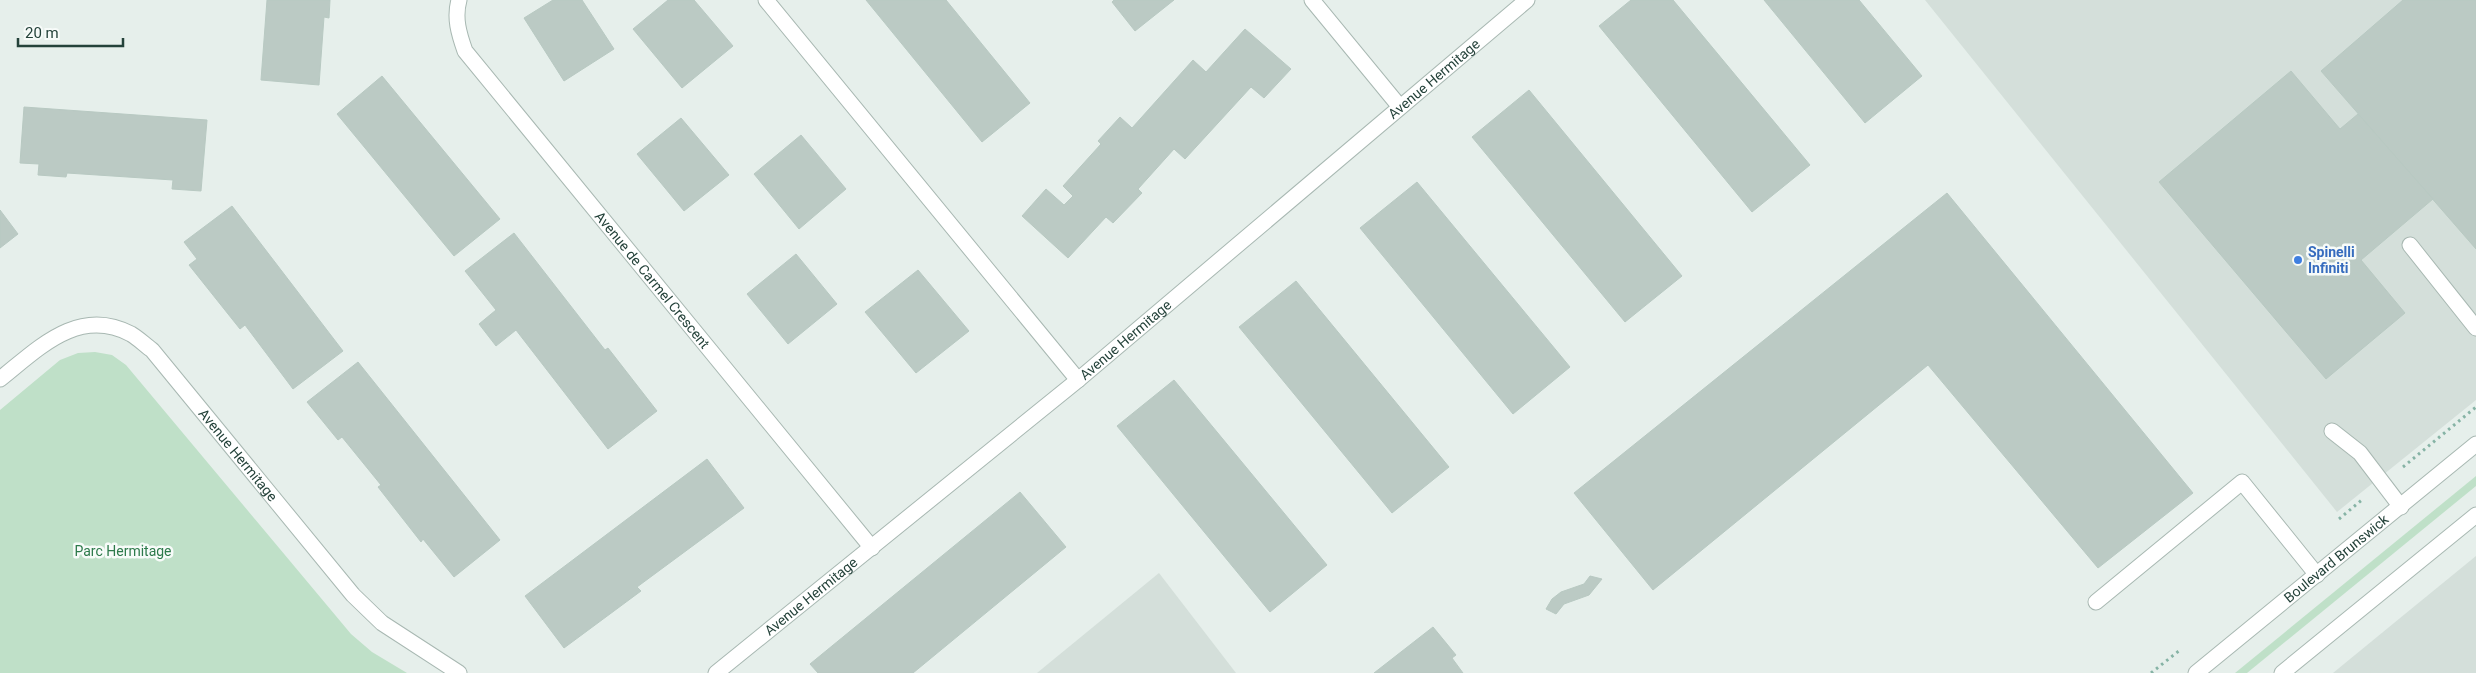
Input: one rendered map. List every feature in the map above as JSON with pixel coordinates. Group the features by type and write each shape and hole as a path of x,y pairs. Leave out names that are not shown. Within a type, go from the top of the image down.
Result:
{"street":[{"name":"Avenue de Carmel Crescent","path":"459,0 456,10 458,29 465,51 872,548"},
{"path":"766,0 1078,380"},
{"path":"1312,0 1400,107"},
{"name":"Avenue Hermitage","path":"716,673 1078,380 1527,0"},
{"path":"2410,245 2476,328"},
{"name":"Avenue Hermitage","path":"0,379 54,336 78,326 106,326 130,334 152,350 353,595 382,623 459,673"},
{"path":"2332,432 2360,453 2401,506"},
{"name":"Boulevard Brunswick","path":"2196,673 2476,444"},
{"path":"2096,602 2242,482 2316,575"},
{"path":"2282,673 2476,515"}],"shaded area":[{"path":"1925,0 2476,0 2476,400 2337,512"},
{"path":"2476,556 2476,673 2333,673 2405,614"},
{"path":"1159,573 1236,673 1037,673"}],"green space":[{"name":"Parc Hermitage","path":"95,352 112,355 126,365 351,634 372,652 407,673 0,673 0,410 60,360 78,353"},
{"path":"2476,476 2476,486 2247,673 2235,673"}],"building":[{"path":"267,0 330,0 329,18 324,17 319,85 261,80"},
{"path":"553,0 582,0 614,49 564,81 524,18"},
{"path":"668,0 694,0 733,46 682,88 633,29"},
{"path":"866,0 946,0 1030,103 982,142"},
{"path":"1114,0 1174,0 1135,31 1112,2"},
{"path":"1631,0 1673,0 1810,165 1752,212 1599,26"},
{"path":"1764,0 1859,0 1922,76 1865,123"},
{"path":"2403,0 2476,0 2476,249 2321,71"},
{"path":"1245,29 1291,69 1264,98 1251,87 1185,159 1174,149 1138,189 1142,193 1113,223 1106,217 1068,258 1022,216 1046,189 1064,205 1073,196 1063,186 1101,144 1098,141 1120,117 1132,128 1193,60 1206,72"},
{"path":"2291,71 2340,129 2358,114 2433,199 2361,260 2405,313 2326,379 2159,182"},
{"path":"382,76 500,219 454,256 337,114"},
{"path":"1529,90 1682,276 1625,322 1472,137"},
{"path":"24,107 207,120 201,191 172,189 173,180 67,173 66,177 38,175 39,164 20,163"},
{"path":"681,118 729,175 684,211 637,154"},
{"path":"801,135 846,189 799,229 754,174"},
{"path":"1417,182 1570,367 1513,414 1360,228"},
{"path":"1947,193 2193,493 2098,568 1928,365 1653,590 1574,493"},
{"path":"232,206 343,351 293,389 245,325 240,329 189,265 197,259 184,242"},
{"path":"0,210 18,234 0,248"},
{"path":"514,233 605,350 608,348 657,411 608,449 516,330 496,346 479,324 496,310 465,271"},
{"path":"796,254 837,304 788,344 747,294"},
{"path":"918,270 969,331 916,373 865,312"},
{"path":"1296,281 1449,467 1392,513 1239,327"},
{"path":"358,362 500,540 454,577 423,539 421,542 378,487 381,485 342,437 338,440 307,402"},
{"path":"1174,380 1327,565 1270,612 1117,426"},
{"path":"707,459 744,508 637,587 641,591 564,648 525,596"},
{"path":"1020,492 1066,547 913,673 818,673 810,664"},
{"path":"1590,576 1602,579 1589,595 1564,604 1556,614 1546,609 1552,599 1561,592 1584,584"},
{"path":"1433,627 1456,655 1452,658 1463,673 1374,673"}],"place":[{"name":"Spinelli Infiniti","path":"2298,260"}]}
